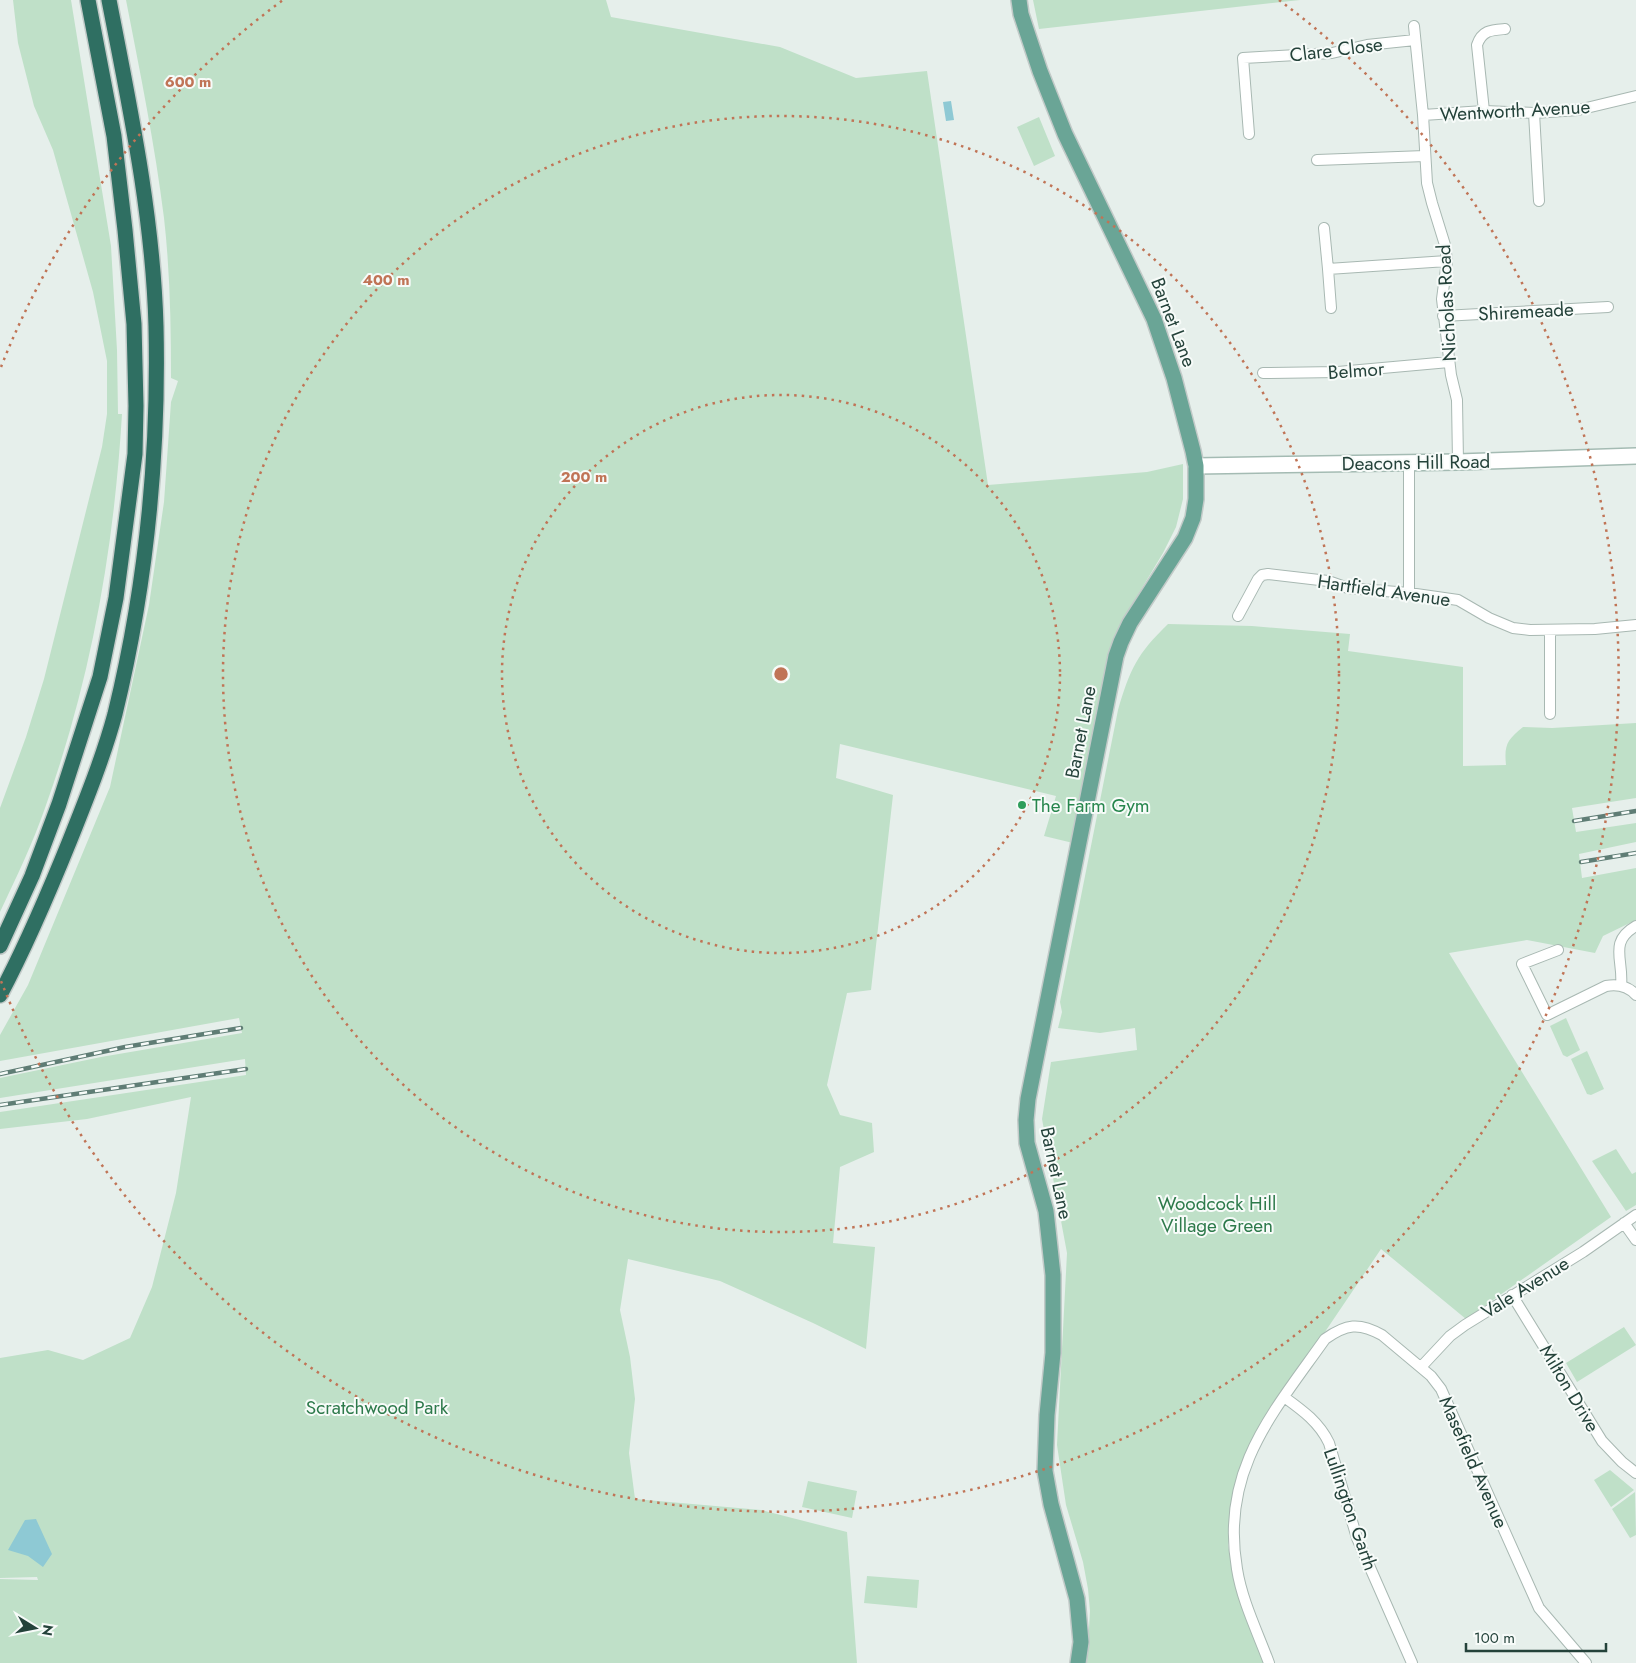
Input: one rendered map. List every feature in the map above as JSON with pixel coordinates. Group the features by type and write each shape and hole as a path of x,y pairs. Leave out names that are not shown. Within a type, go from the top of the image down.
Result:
{"highway":[{"path":"0,946 32,876 59,804 100,677 116,598 135,454 134,324 126,230 114,136 88,0"},
{"path":"0,994 19,958 52,884 86,800 114,716 135,620 150,514 155,440 156,324 150,244 140,164 109,0"}],"main road":[{"name":"Barnet Lane","path":"1019,0 1021,14 1040,71 1065,134 1154,320 1174,378 1196,466 1197,482 1193,518 1185,538 1174,558 1130,622 1116,656 1028,1099 1026,1120 1027,1142 1046,1211 1053,1274 1053,1353 1047,1415 1045,1471 1051,1504 1077,1599 1081,1642 1078,1663"}],"street":[{"name":"Nicholas Road","path":"1414,26 1423,115 1427,183 1445,245 1447,261 1443,290 1443,316 1456,400 1458,462"},
{"path":"1484,111 1477,45 1481,37 1487,32 1505,29"},
{"name":"Clare Close","path":"1249,134 1243,58 1332,54 1366,45 1415,40"},
{"name":"Wentworth Avenue","path":"1423,115 1484,111 1534,112 1586,109 1636,96"},
{"path":"1534,112 1539,201"},
{"path":"1317,160 1425,156"},
{"path":"1324,228 1331,308"},
{"path":"1328,269 1447,261"},
{"name":"Shiremeade","path":"1443,316 1608,307"},
{"name":"Belmor","path":"1263,373 1338,372 1449,362"},
{"name":"Deacons Hill Road","path":"1196,466 1458,462 1636,456"},
{"path":"1409,463 1409,593"},
{"name":"Hartfield Avenue","path":"1238,616 1258,579 1262,575 1268,574 1328,581 1348,588 1409,593 1458,600 1488,618 1513,628 1530,630 1595,629 1636,625"},
{"path":"1550,630 1550,714"},
{"path":"1621,986 1623,975 1618,945 1621,938 1636,926"},
{"path":"1558,950 1522,964 1546,1015 1606,986 1621,986 1632,990 1636,995"},
{"name":"Vale Avenue","path":"1421,1368 1450,1336 1582,1252 1636,1215"},
{"path":"1624,1223 1636,1240"},
{"name":"Milton Drive","path":"1512,1295 1602,1441 1622,1462 1636,1473"},
{"name":"Masefield Avenue","path":"1269,1663 1237,1571 1233,1533 1242,1473 1262,1430 1325,1339 1338,1330 1358,1326 1373,1330 1382,1335 1431,1376 1441,1389 1539,1608 1586,1663"},
{"name":"Lullington Garth","path":"1284,1397 1310,1416 1325,1434 1357,1538 1412,1663"}],"green space":[{"path":"13,0 71,0 111,246 117,350 118,414 122,414 113,515 98,614 87,663 61,760 45,808 30,847 0,912 0,808 26,737 44,679 102,447 107,414 107,361 93,292 53,150 34,106 18,43"},
{"name":"Scratchwood Park","path":"126,0 606,0 611,17 780,47 856,78 927,71 988,485 1147,472 1183,464 1183,499 1176,527 1163,553 1130,608 1111,649 1073,843 1044,836 1056,796 840,744 836,778 893,795 871,990 847,993 827,1085 840,1115 872,1123 874,1152 840,1167 833,1243 875,1247 866,1349 720,1281 628,1259 620,1310 630,1357 635,1399 629,1453 635,1499 761,1510 847,1532 857,1663 0,1663 0,1579 38,1580 37,1577 0,1578 0,1358 48,1350 83,1360 130,1338 152,1287 176,1193 191,1097 87,1119 0,1129 0,1112 246,1075 245,1059 0,1098 0,1078 101,1057 242,1033 239,1018 0,1061 0,1035 28,985 110,787 149,605 164,502 171,402 178,381 171,378 169,278 160,191 147,109"},
{"path":"1033,0 1300,0 1039,29"},
{"path":"1039,117 1055,156 1034,166 1017,127"},
{"name":"Woodcock Hill Village Green","path":"1168,624 1252,626 1350,634 1348,651 1463,667 1463,766 1506,765 1506,748 1508,743 1523,727 1552,728 1636,723 1636,798 1572,808 1576,832 1636,823 1636,842 1579,854 1582,878 1636,868 1636,920 1603,936 1595,953 1527,940 1449,953 1611,1217 1466,1319 1381,1249 1258,1431 1243,1460 1228,1545 1235,1579 1264,1663 1087,1663 1090,1611 1088,1589 1083,1562 1066,1505 1057,1445 1067,1253 1042,1119 1051,1062 1137,1050 1135,1028 1100,1033 1058,1028 1062,1012 1060,1002 1118,710 1136,663 1149,644"},
{"path":"1566,1018 1580,1050 1567,1057 1563,1055 1550,1026"},
{"path":"1587,1051 1604,1089 1591,1095 1587,1094 1571,1059"},
{"path":"1616,1149 1632,1174 1636,1172 1636,1205 1626,1211 1592,1161"},
{"path":"1624,1327 1636,1345 1577,1382 1566,1363"},
{"path":"1610,1470 1634,1490 1611,1507 1594,1480"},
{"path":"808,1481 857,1491 852,1518 802,1507"},
{"path":"1635,1492 1636,1535 1630,1538 1612,1509"},
{"path":"867,1576 919,1580 917,1608 864,1603"}],"water":[{"path":"951,101 954,120 946,121 943,102"},
{"path":"36,1519 52,1554 43,1567 28,1556 8,1550 25,1520"}],"railway":[{"path":"1574,821 1636,811"},
{"path":"1581,862 1636,853"},
{"path":"0,1074 125,1047 241,1028"},
{"path":"0,1105 246,1069"}],"place":[{"name":"The Farm Gym","path":"1022,805"}]}
